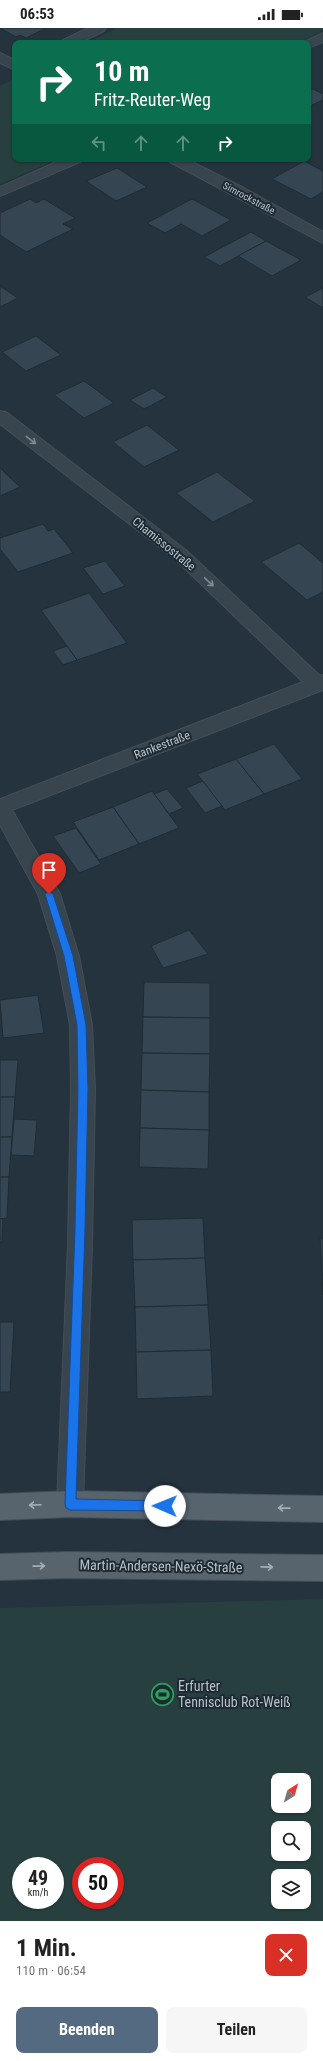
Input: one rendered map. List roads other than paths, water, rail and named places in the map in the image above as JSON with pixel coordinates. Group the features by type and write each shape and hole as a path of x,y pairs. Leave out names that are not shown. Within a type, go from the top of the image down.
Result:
{"main road":[{"path":"0,1507 70,1504 323,1509"},
{"name":"Martin-Andersen-Nexö-Straße","path":"0,1566 67,1565 323,1568"}],"street":[{"path":"74,40 99,28"},
{"path":"311,43 323,37"},
{"path":"0,58 12,69"},
{"path":"0,192 68,162"},
{"name":"Simrockstraße","path":"181,162 323,238"},
{"name":"Chamissostraße","path":"0,416 181,555 320,684"},
{"name":"Rankestraße","path":"0,807 320,684"},
{"path":"0,807 49,894 68,956 81,1025 83,1089 80,1229 70,1504"}],"place":[{"name":"Erfurter Tennisclub Rot-Weiß","path":"162,1694"}]}
